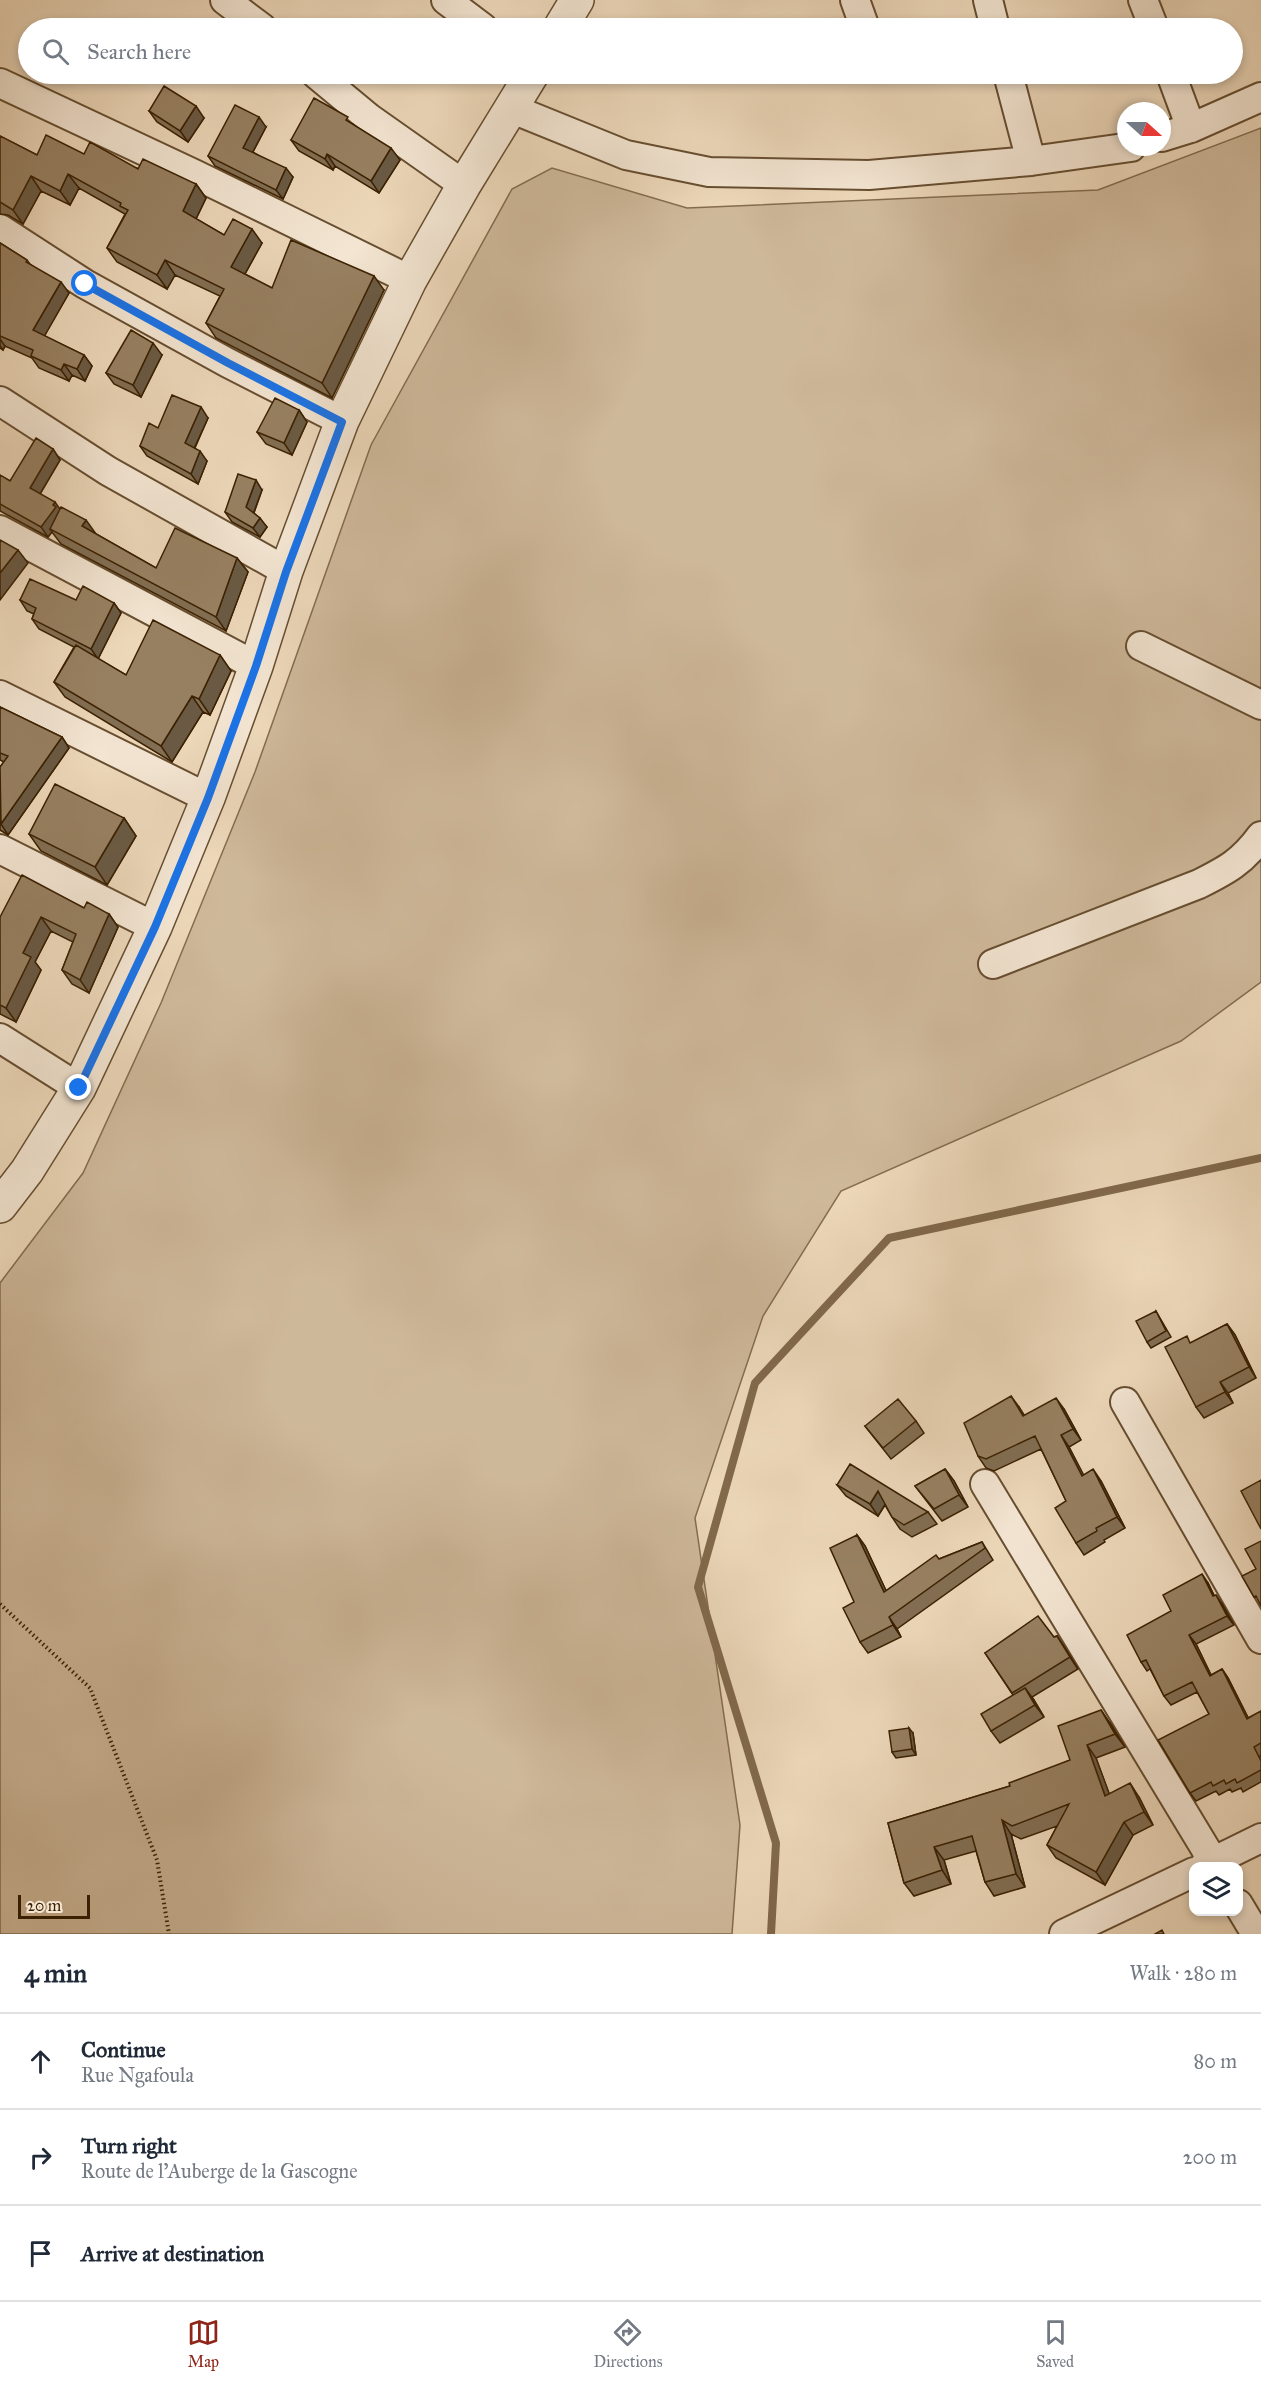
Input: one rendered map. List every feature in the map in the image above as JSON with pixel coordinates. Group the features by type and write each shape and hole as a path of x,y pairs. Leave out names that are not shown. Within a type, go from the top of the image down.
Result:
{"street":[{"path":"225,0 249,18"},
{"path":"446,0 470,18"},
{"path":"566,18 577,0"},
{"path":"855,0 861,18"},
{"path":"988,0 993,18"},
{"path":"1143,0 1150,18"},
{"path":"0,83 196,175 410,280"},
{"path":"328,84 369,118 464,185"},
{"path":"0,1206 27,1171 79,1088 155,927 208,798 256,666 286,572 342,422 410,280 526,84"},
{"path":"1011,84 1031,161"},
{"path":"1175,84 1191,128"},
{"path":"1171,134 1191,128 1261,97"},
{"path":"510,108 626,155 710,172 869,175 1031,161 1117,149"},
{"path":"0,229 85,284 228,363 342,422"},
{"path":"0,401 108,471 286,572"},
{"path":"0,531 256,666"},
{"path":"1141,646 1261,705"},
{"path":"0,695 208,798"},
{"path":"993,964 1199,884 1231,868 1261,836"},
{"path":"0,849 155,927"},
{"path":"0,1038 79,1088"},
{"path":"1125,1402 1261,1639"},
{"path":"985,1484 1204,1862"},
{"path":"1216,1862 1261,1838"},
{"path":"1080,1931 1189,1876"},
{"path":"1243,1911 1256,1934"}],"path":[{"path":"0,1604 90,1688 157,1860 169,1934"}],"shaded area":[{"path":"1261,128 1261,982 1181,1041 841,1191 763,1316 695,1518 740,1825 732,1934 0,1934 0,1283 83,1173 161,1003 255,772 371,445 512,189 552,168 687,208 1098,190"}],"building":[{"path":"164,86 196,106 180,131 149,111"},
{"path":"314,98 348,117 346,120 391,148 371,181 327,154 325,159 291,140"},
{"path":"235,105 259,117 243,148 286,168 276,190 208,156"},
{"path":"46,135 84,154 90,142 138,169 143,159 196,184 183,211 224,235 233,219 252,229 231,267 272,288 291,240 374,276 322,383 206,323 224,289 165,260 157,275 107,248 128,210 120,206 121,203 68,174 60,191 31,176 13,210 0,202 0,136 37,155"},
{"path":"0,243 27,260 26,262 61,282 33,330 84,355 77,369 64,364 61,370 31,356 33,350 0,336"},
{"path":"131,330 153,343 133,385 106,373"},
{"path":"172,395 201,407 185,443 200,451 191,474 140,446 149,423 158,428"},
{"path":"275,398 299,410 284,443 257,432"},
{"path":"36,438 53,449 30,488 55,502 53,505 56,507 41,527 0,504 0,475 10,481"},
{"path":"238,474 256,480 246,507 260,518 253,528 225,512"},
{"path":"61,507 86,520 82,526 156,568 175,528 237,558 216,617 50,529"},
{"path":"0,540 18,550 0,573"},
{"path":"30,579 76,600 83,586 114,603 91,649 32,619 36,608 20,600"},
{"path":"153,620 220,655 199,699 192,696 161,746 54,682 76,645 126,675"},
{"path":"0,707 62,737 1,824 0,767 8,756 0,753"},
{"path":"55,784 124,818 95,867 29,834"},
{"path":"22,875 84,908 87,902 109,914 80,980 62,970 76,934 41,917 23,953 31,957 6,1008 0,1005 0,917"},
{"path":"1156,1311 1166,1331 1147,1342 1136,1321"},
{"path":"1227,1324 1249,1367 1220,1382 1225,1392 1196,1407 1165,1347 1187,1336 1190,1343"},
{"path":"1011,1396 1023,1416 1056,1398 1073,1429 1061,1435 1082,1476 1093,1469 1117,1517 1096,1528 1097,1531 1076,1543 1055,1508 1066,1501 1035,1436 986,1459 978,1456 964,1423"},
{"path":"898,1399 916,1421 883,1448 865,1426"},
{"path":"850,1464 928,1512 904,1525 892,1517 878,1491 870,1504 837,1485"},
{"path":"945,1469 959,1495 934,1509 915,1486"},
{"path":"1261,1480 1261,1529 1241,1491"},
{"path":"857,1535 884,1592 936,1555 939,1559 982,1542 985,1548 889,1617 893,1625 860,1642 843,1608 854,1602 830,1548"},
{"path":"1261,1541 1261,1606 1242,1576 1256,1569 1245,1549"},
{"path":"1202,1574 1213,1596 1216,1595 1227,1616 1189,1635 1210,1676 1222,1669 1247,1719 1261,1711 1261,1743 1254,1747 1261,1761 1261,1770 1237,1783 1235,1779 1226,1784 1224,1780 1213,1786 1211,1782 1190,1793 1158,1740 1209,1714 1192,1682 1164,1696 1146,1660 1141,1662 1127,1635 1171,1611 1163,1595"},
{"path":"1038,1616 1054,1637 1057,1636 1070,1657 1012,1693 985,1653"},
{"path":"1025,1688 1035,1705 991,1731 981,1714"},
{"path":"1101,1710 1115,1734 1087,1745 1105,1796 1130,1783 1144,1812 1124,1822 1096,1872 1047,1845 1069,1804 1012,1826 1002,1820 1016,1874 985,1882 972,1836 934,1847 942,1870 904,1883 888,1823 1010,1786 1009,1783 1070,1760 1058,1726"},
{"path":"909,1728 912,1749 892,1752 889,1731"}],"waterway":[{"path":"771,1934 776,1843 698,1587 755,1383 889,1238 1261,1158"}],"route":[{"path":"79,1088 155,927 208,798 256,666 286,572 342,422 228,363 85,284"}]}
